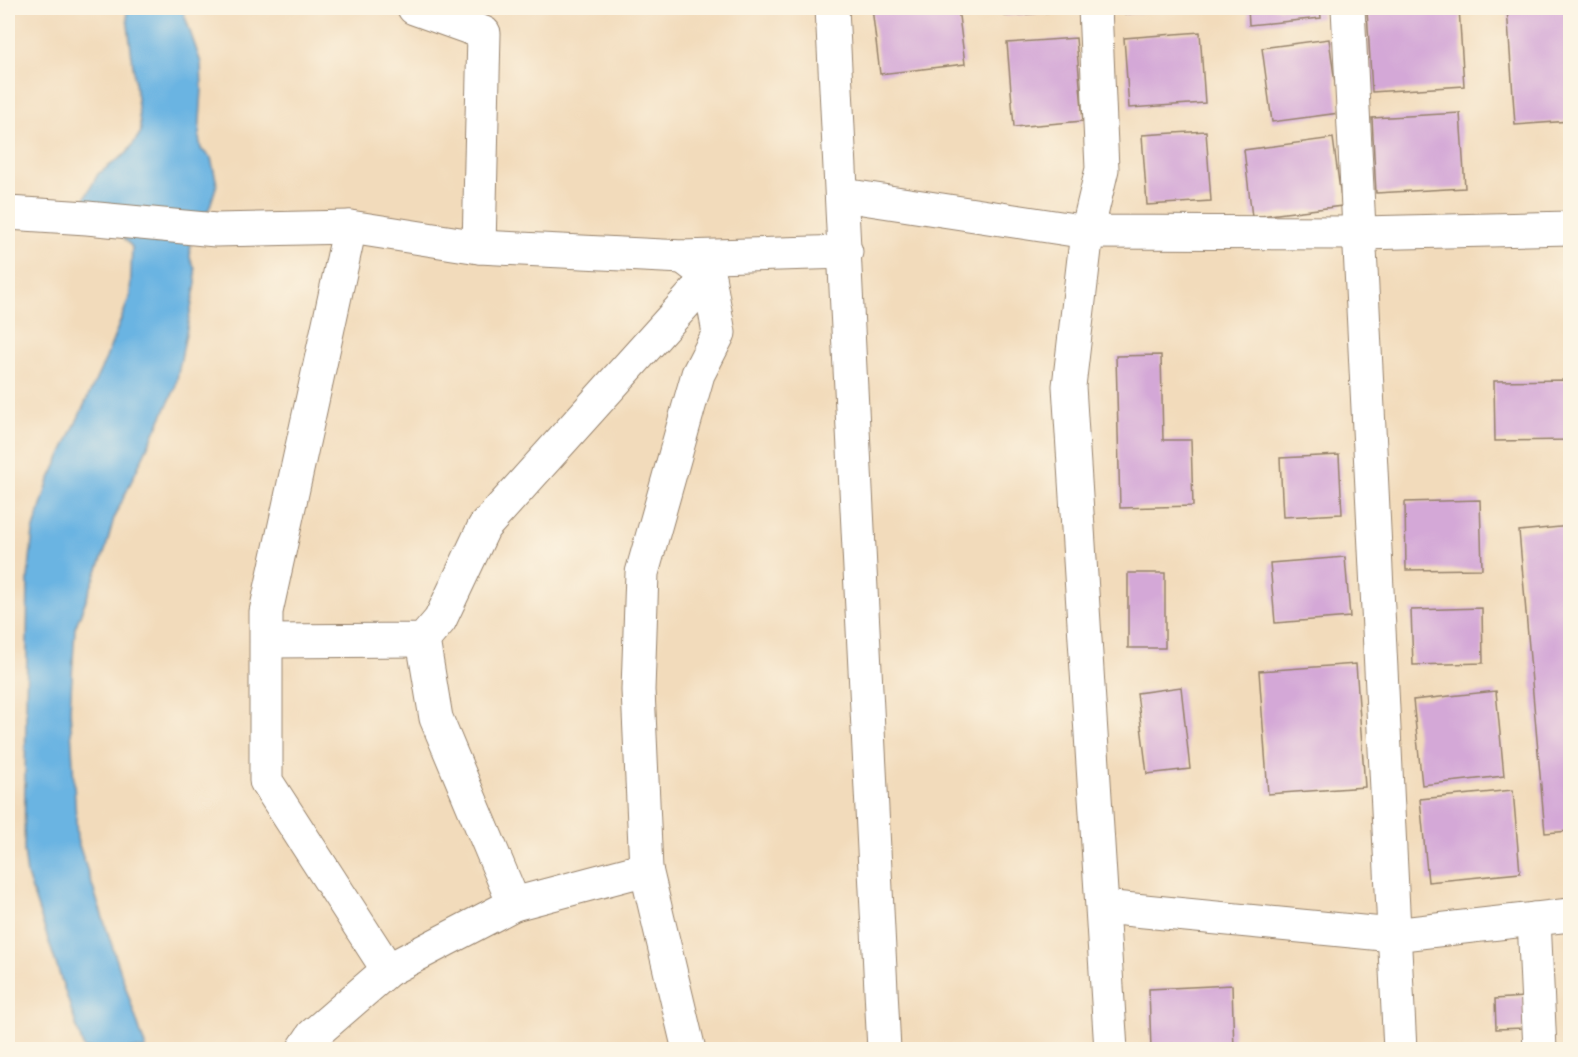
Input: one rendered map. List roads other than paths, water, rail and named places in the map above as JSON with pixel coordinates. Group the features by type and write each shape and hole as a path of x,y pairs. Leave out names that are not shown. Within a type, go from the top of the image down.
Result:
{"street":[{"path":"414,8 484,33 479,247"},
{"path":"832,8 846,252 884,1050"},
{"path":"1095,8 1102,169 1087,232 1070,386 1111,1050"},
{"path":"1348,8 1400,1050"},
{"path":"843,195 1087,232 1360,233 1570,228"},
{"path":"8,213 216,230 350,227 479,247 683,257 846,252"},
{"path":"350,227 266,612 266,781 388,970"},
{"path":"683,257 709,277 719,333 699,374 642,573 638,690 646,869 688,1050"},
{"path":"267,641 423,640 440,620 484,527 709,277"},
{"path":"423,640 436,718 514,904"},
{"path":"303,1050 314,1035 388,970 514,904 646,869"},
{"path":"1103,907 1393,935 1570,915"},
{"path":"1534,919 1540,1050"}],"water":[{"path":"126,8 182,8 201,63 199,137 201,149 211,158 217,184 209,209 191,229 190,258 195,269 196,283 175,389 114,518 105,551 75,628 70,709 77,839 146,1049 84,1049 27,875 24,851 28,578 33,532 48,483 106,358 130,296 132,247 116,229 84,211 85,198 98,174 127,153 141,132"}]}
